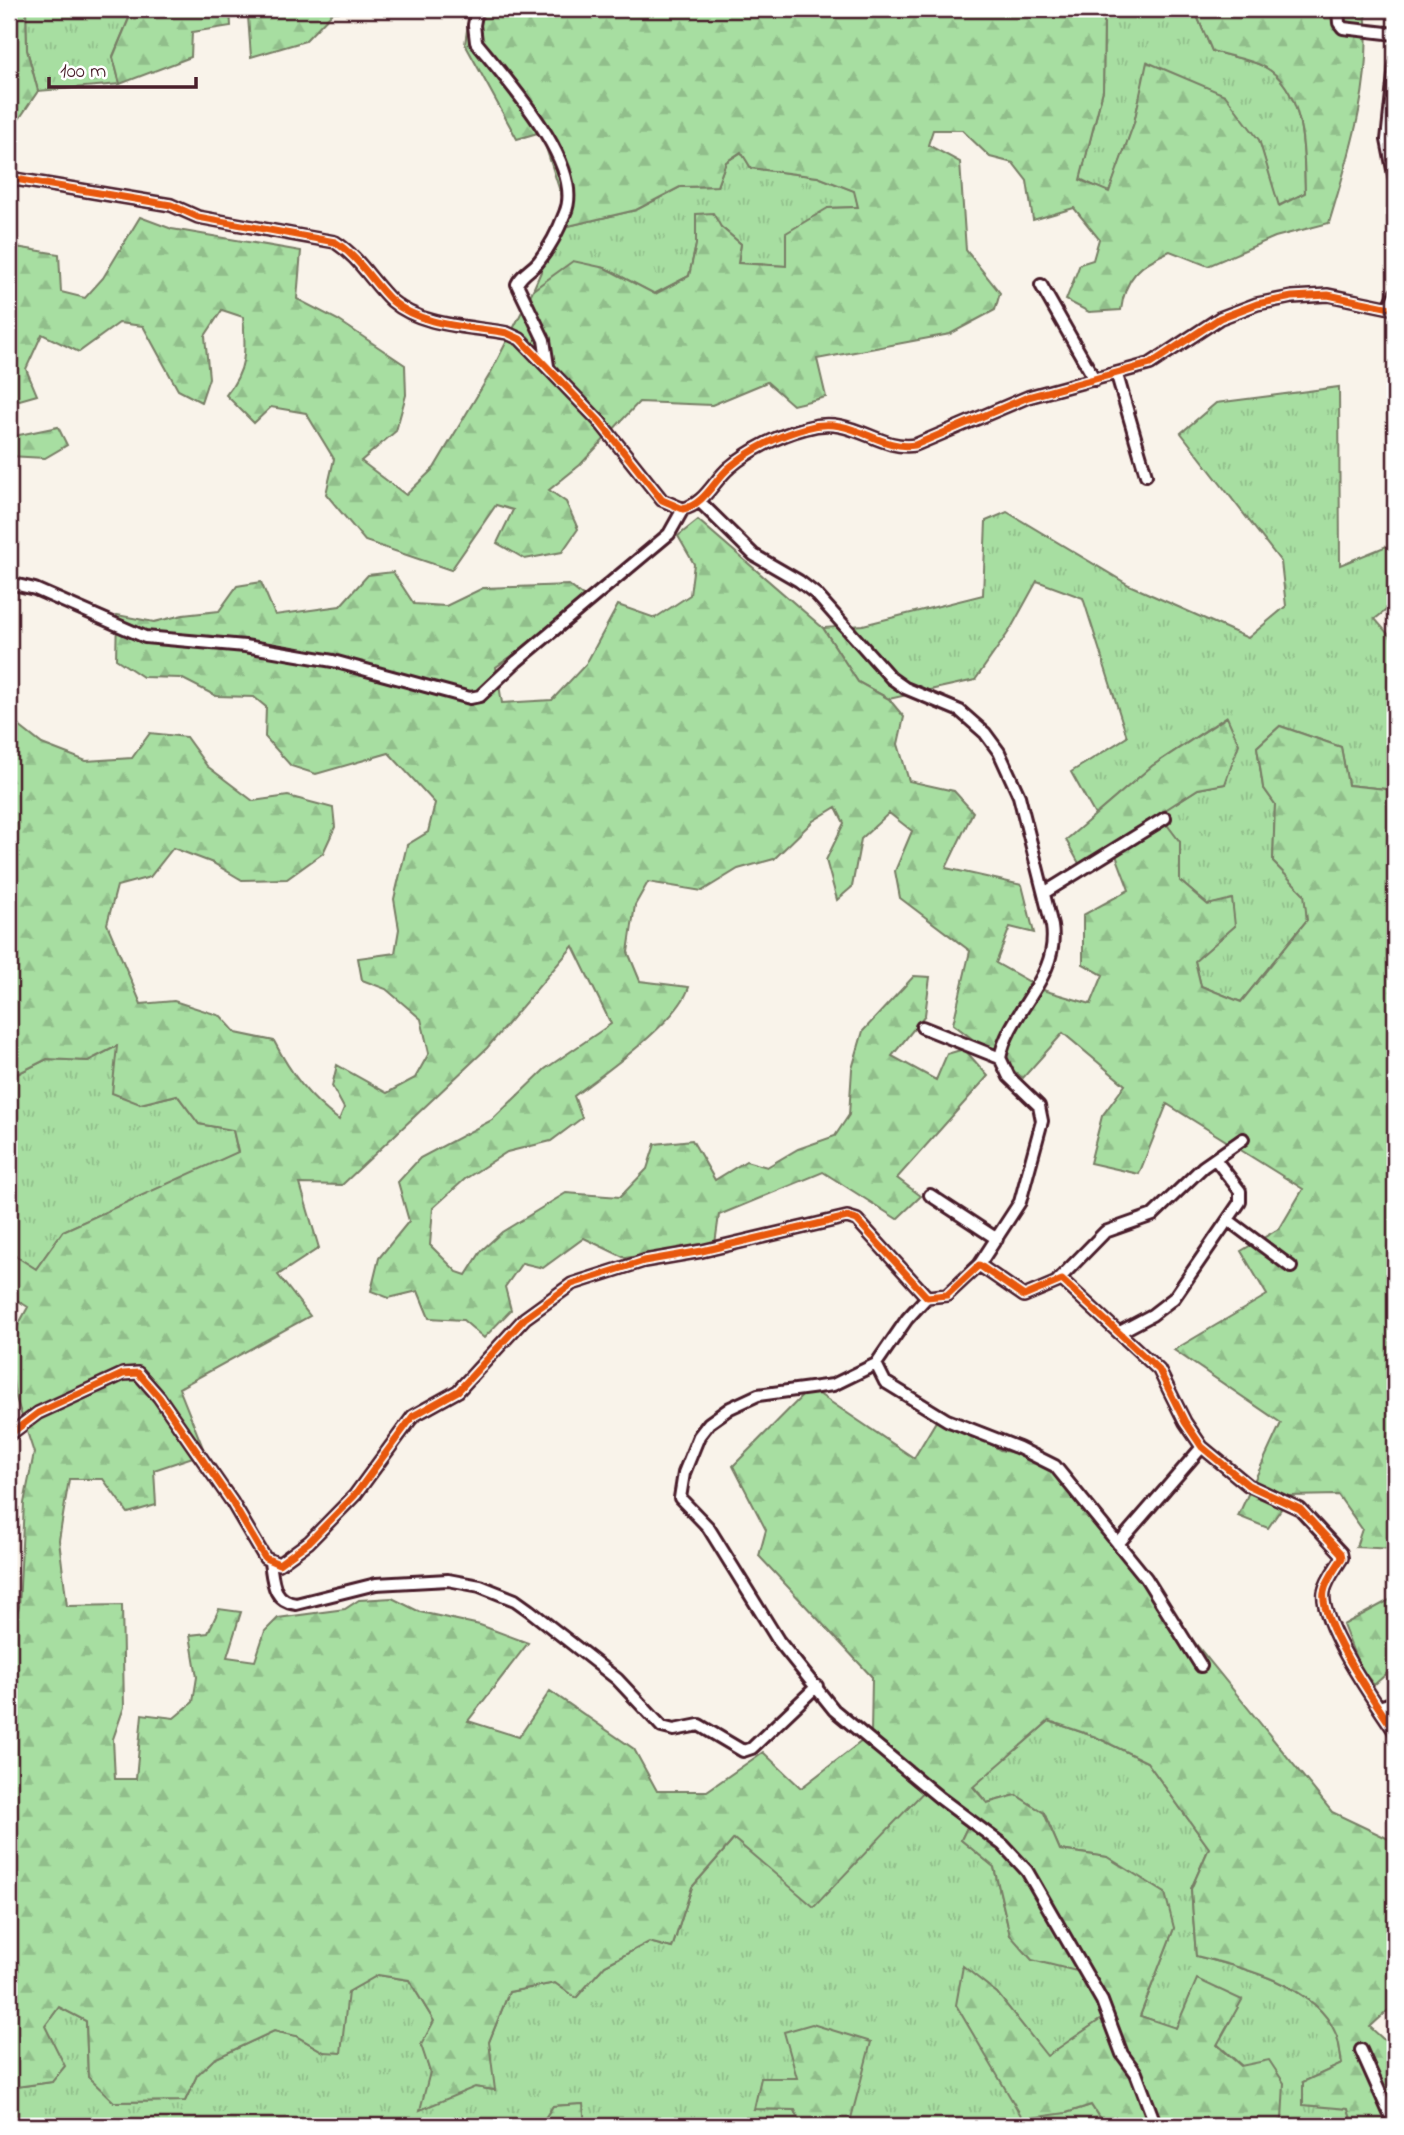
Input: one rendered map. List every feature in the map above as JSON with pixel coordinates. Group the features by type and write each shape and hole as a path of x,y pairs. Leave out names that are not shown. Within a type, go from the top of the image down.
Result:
{"street":[{"path":"477,9 474,25 477,42 543,129 568,182 569,202 562,220 539,261 517,284 544,340 548,366"},
{"path":"1338,9 1339,23 1346,29 1395,34"},
{"path":"1395,65 1387,139 1395,180"},
{"path":"9,178 171,205 198,217 335,242 351,254 390,299 404,310 422,318 514,335 548,366 607,431 662,500 683,509"},
{"path":"1041,285 1095,380"},
{"path":"9,583 35,589 145,637 245,646 333,661 470,698 480,696 517,661 669,534 683,509 699,501 740,460 808,427 838,424 907,446 1028,397 1150,364 1220,318 1257,304 1310,295 1349,298 1392,308 1395,294"},
{"path":"1117,375 1146,475"},
{"path":"699,501 754,555 799,580 816,594 891,678 905,688 960,711 985,733 999,752 1019,796 1054,939 1051,959 1013,1024 1000,1058 1003,1069 1039,1106 1042,1121 1023,1194 997,1239 979,1265 947,1295 927,1297 876,1364 832,1385 773,1391 730,1408 709,1423 699,1436 679,1490 684,1504 708,1528 778,1640 834,1710 853,1729 1003,1845 1027,1871 1102,2001 1122,2054 1134,2067 1156,2126"},
{"path":"1044,893 1165,818"},
{"path":"922,1027 1000,1058"},
{"path":"979,1265 1024,1296 1058,1280 1105,1232 1153,1215 1215,1159 1243,1139"},
{"path":"1120,1332 1152,1315 1174,1298 1240,1202 1240,1191 1215,1159"},
{"path":"930,1195 997,1239"},
{"path":"270,1562 285,1562 309,1542 355,1495 407,1422 458,1391 526,1318 572,1284 644,1261 702,1251 848,1217 857,1220 927,1297"},
{"path":"1228,1220 1291,1267"},
{"path":"1058,1280 1066,1281 1159,1370 1185,1422 1202,1447 1248,1485 1300,1509 1341,1553 1342,1558 1325,1585 1324,1605 1352,1667 1395,1732"},
{"path":"876,1364 885,1382 947,1420 1052,1463 1146,1578 1201,1666"},
{"path":"9,1435 38,1413 123,1374 138,1373 159,1397 270,1562 278,1597 285,1603 296,1605 361,1587 411,1581 448,1580 496,1592 529,1610 617,1679 662,1727 674,1730 699,1726 743,1751 752,1748 817,1686"},
{"path":"1118,1544 1202,1447"},
{"path":"1379,1707 1395,1702"},
{"path":"1361,2050 1395,2126"}],"green space":[{"path":"9,9 26,9 27,50 38,91 9,134"},
{"path":"26,9 129,9 130,16 113,56 120,84 38,91 27,50"},
{"path":"129,9 230,9 231,26 192,32 191,57 120,84 113,57 130,16"},
{"path":"254,9 386,9 333,12 305,41 251,57 248,16"},
{"path":"470,9 1101,9 1104,18 1103,90 1080,180 1109,192 1134,123 1147,62 1225,95 1259,140 1279,206 1305,193 1300,124 1288,91 1278,77 1265,67 1212,51 1195,11 1173,9 1365,9 1366,63 1358,117 1329,223 1275,237 1208,266 1170,251 1150,261 1130,280 1121,310 1089,312 1066,300 1080,264 1093,260 1099,239 1074,208 1033,220 1027,181 1013,163 990,157 962,130 933,130 928,145 960,162 966,250 1000,293 995,310 950,334 817,359 826,397 793,405 767,382 712,405 639,402 580,465 549,490 566,502 578,529 562,552 525,559 497,543 513,510 496,505 451,570 365,541 326,494 334,459 306,413 271,407 254,423 226,395 238,377 244,359 245,340 243,317 222,310 205,336 209,378 201,402 178,390 143,326 119,323 79,352 42,334 26,369 37,395 9,403 10,246 59,254 61,292 85,298 103,278 140,217 172,229 301,251 297,299 338,320 405,365 406,395 396,431 361,461 406,495 434,468 490,374 533,290 573,261 605,268 655,294 689,276 696,245 696,214 713,213 721,227 741,244 738,263 786,266 786,233 828,208 858,207 854,191 818,177 751,168 741,152 726,162 717,186 680,187 636,210 560,228 565,207 541,132 517,139 465,44"},
{"path":"1101,9 1195,11 1212,51 1259,64 1278,77 1288,91 1300,124 1305,193 1278,206 1259,140 1148,62 1134,123 1109,193 1080,179 1103,90 1104,18"},
{"path":"742,152 751,168 818,177 855,191 858,207 828,208 786,266 738,263 741,244 721,227 696,215 696,245 689,276 654,294 605,268 533,290 560,228 636,210 680,187 717,186 726,162"},
{"path":"1339,387 1340,565 1387,546 1395,532 1395,608 1389,608 1375,619 1395,642 1395,790 1348,785 1341,747 1280,726 1257,747 1263,787 1275,804 1273,862 1305,894 1307,920 1241,1002 1201,986 1195,961 1234,926 1232,900 1208,905 1180,881 1180,842 1158,814 1198,789 1225,784 1226,717 1152,766 1095,815 1071,772 1127,737 1083,598 1037,581 1010,630 975,680 889,699 858,682 823,628 863,625 983,595 986,521 1007,512 1129,585 1248,638 1286,606 1281,562 1181,433 1216,403"},
{"path":"58,427 67,445 45,458 9,456 9,437"},
{"path":"698,520 823,628 858,682 889,699 904,717 898,744 909,781 954,791 973,812 946,868 1022,885 1034,933 1010,927 996,963 1046,991 1091,1004 1103,975 1083,964 1083,915 1129,890 1114,850 1081,867 1066,840 1152,766 1227,717 1239,744 1225,784 1198,789 1159,814 1180,842 1180,881 1208,905 1232,899 1235,926 1195,961 1201,986 1241,1002 1307,920 1304,894 1273,862 1275,804 1263,787 1257,747 1280,726 1341,747 1348,785 1395,790 1395,1549 1356,1547 1362,1529 1338,1495 1290,1496 1268,1528 1238,1516 1281,1423 1174,1350 1267,1295 1241,1251 1280,1228 1303,1189 1167,1104 1139,1174 1090,1163 1102,1116 1125,1085 1063,1033 1023,1078 953,1024 970,951 900,898 895,871 912,831 889,813 861,839 852,887 837,900 826,860 844,823 836,807 813,821 774,859 738,869 702,891 648,882 635,905 628,952 640,981 689,987 682,1001 639,1046 574,1096 582,1118 551,1141 507,1152 465,1179 433,1208 430,1245 457,1272 466,1275 482,1250 502,1232 566,1193 620,1197 647,1169 655,1144 692,1140 715,1180 746,1161 767,1167 798,1149 835,1136 849,1115 852,1069 863,1031 914,976 930,977 925,1015 892,1056 936,1080 947,1054 964,1049 988,1076 897,1178 921,1196 897,1219 823,1172 719,1215 715,1244 625,1258 584,1238 543,1268 522,1263 505,1287 511,1310 484,1338 463,1320 429,1318 418,1291 389,1298 371,1291 379,1258 409,1221 398,1182 420,1158 492,1120 545,1069 611,1024 573,946 487,1048 342,1185 300,1184 319,1248 278,1275 310,1316 179,1388 205,1453 154,1470 156,1505 128,1513 103,1479 69,1479 59,1540 67,1606 122,1605 124,1707 113,1739 115,1779 136,1779 142,1714 174,1718 193,1702 197,1677 190,1635 208,1633 219,1609 241,1612 227,1657 255,1661 265,1631 278,1618 345,1609 359,1600 392,1598 420,1612 480,1625 528,1643 468,1721 519,1737 550,1691 634,1749 657,1791 707,1791 763,1752 801,1788 871,1734 872,1677 759,1556 766,1530 733,1466 810,1388 914,1458 941,1413 1000,1450 1047,1460 1332,1812 1395,1842 1395,2004 1370,2027 1395,2050 1395,2126 1353,2126 1348,2109 1303,2105 1303,2082 1342,2064 1337,2036 1325,2016 1311,2002 1275,1980 1196,1956 1191,1889 1209,1848 1147,1762 1096,1737 1049,1721 973,1787 987,1803 1016,1795 1044,1813 1060,1850 1107,1857 1165,1893 1174,1928 1140,2016 1176,2028 1197,1979 1242,2000 1217,2045 1241,2066 1269,2060 1284,2083 1282,2120 1264,2126 1099,2126 1102,2122 1091,2105 1066,2113 1023,2119 956,2005 963,1966 997,1993 1047,2056 1110,2013 1089,1974 1032,1960 1010,1935 994,1867 961,1840 973,1815 930,1785 814,1907 734,1839 692,1887 672,1948 649,1942 605,1965 576,1998 555,1983 509,1992 489,2042 495,2090 475,2087 420,2110 430,2072 421,2045 434,2021 409,1980 378,1975 348,1992 341,2053 324,2052 296,2036 274,2031 214,2059 197,2075 185,2101 114,2102 88,2077 86,2021 59,2007 45,2026 65,2066 52,2082 9,2088 9,1634 19,1607 24,1503 34,1453 15,1395 9,1349 9,1342 28,1307 9,1295 9,1252 36,1269 63,1231 238,1152 233,1130 199,1124 177,1095 140,1104 112,1093 117,1046 88,1061 47,1059 9,1078 9,718 42,744 86,761 132,758 150,733 186,737 207,766 253,801 288,796 333,808 335,827 323,853 287,879 242,880 213,863 173,848 150,877 117,886 107,924 141,1004 174,1001 221,1016 236,1033 274,1041 302,1085 339,1120 344,1108 332,1086 337,1065 387,1093 415,1078 429,1053 421,1019 386,989 362,980 358,958 395,953 399,929 394,899 407,845 428,832 435,803 389,753 316,774 291,766 265,737 266,707 254,697 216,696 181,678 143,677 116,659 117,615 154,622 219,611 237,586 261,582 275,615 340,606 368,575 393,572 414,604 446,606 483,588 569,585 584,597 567,617 496,667 502,703 552,700 586,664 618,605 655,618 690,595 694,564 678,536"},
{"path":"117,1046 140,1104 177,1095 199,1124 233,1130 238,1153 63,1231 36,1269 9,1252 9,1078 47,1059 88,1061"},
{"path":"1395,1597 1395,1666 1374,1685 1359,1666 1343,1625"},
{"path":"1049,1721 1096,1737 1147,1762 1209,1848 1191,1889 1196,1956 1275,1980 1312,2002 1326,2016 1336,2032 1342,2064 1303,2082 1348,2109 1353,2126 1264,2126 1282,2120 1242,2066 1217,2044 1241,2000 1176,2028 1140,2016 1174,1928 1107,1857 1060,1850 1044,1813 1016,1795 987,1803 973,1786"},
{"path":"930,1785 973,1815 961,1840 994,1867 1010,1935 1089,1973 1110,2013 1047,2057 997,1993 962,1967 1066,2113 1091,2105 1102,2122 1099,2126 849,2126 850,2121 797,2078 755,2109 795,2110 802,2126 585,2126 582,2104 553,2106 540,2126 9,2126 9,2088 52,2082 45,2026 59,2007 86,2021 88,2076 114,2102 185,2101 197,2075 214,2059 274,2031 296,2036 324,2052 348,1992 378,1975 409,1980 434,2021 422,2045 430,2072 475,2087 494,2090 489,2042 509,1992 555,1983 576,1998 605,1965 649,1942 672,1948 692,1887 734,1839 757,1856"},
{"path":"812,2024 871,2042 849,2126 802,2126 795,2110 754,2109 761,2078 797,2078 784,2032"},
{"path":"583,2104 585,2126 540,2126 553,2106"}],"cycle path":[{"path":"9,178 171,205 198,217 335,242 404,310 432,321 507,333 520,339 599,421 662,500 683,509 697,502 724,472 747,454 806,428 838,426 889,443 915,445 1028,397 1150,364 1220,318 1257,304 1292,297 1328,295 1395,309"},
{"path":"9,1435 38,1413 123,1374 138,1373 159,1397 232,1502 265,1558 279,1564 309,1542 355,1495 413,1416 458,1391 525,1318 572,1284 644,1261 702,1251 847,1217 857,1220 927,1297 947,1295 979,1265 1024,1296 1062,1280 1159,1370 1185,1422 1202,1447 1248,1485 1300,1509 1341,1553 1342,1558 1324,1592 1330,1623 1351,1664 1395,1732"}]}
